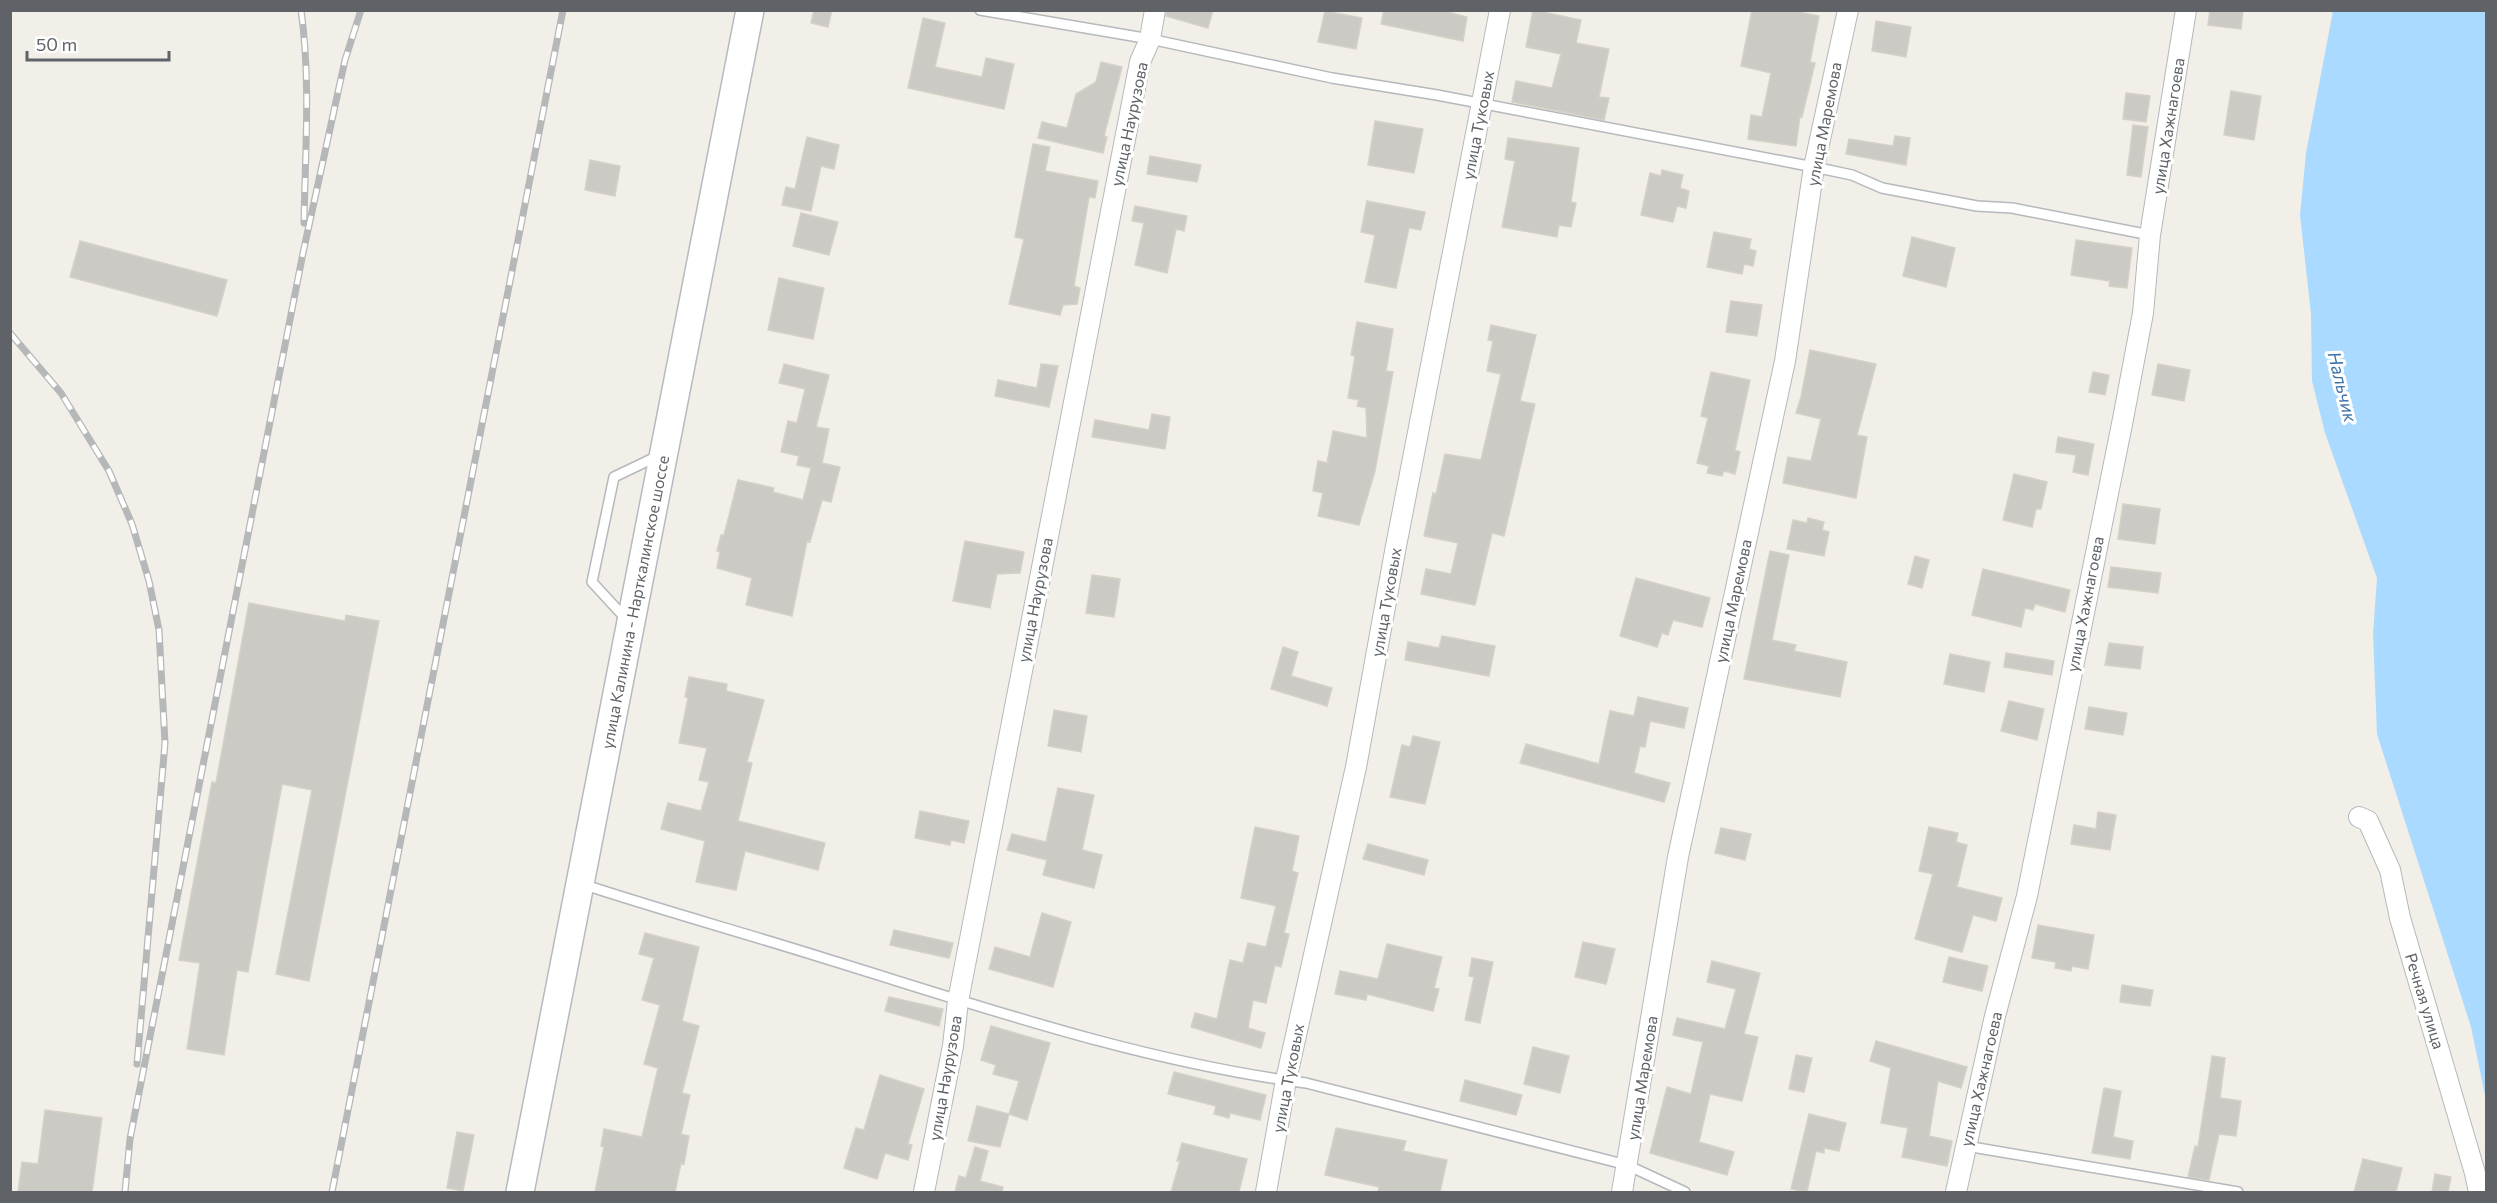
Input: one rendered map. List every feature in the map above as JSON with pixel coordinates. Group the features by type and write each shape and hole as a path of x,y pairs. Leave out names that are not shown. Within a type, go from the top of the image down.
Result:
{"main road":[{"name":"улица Калинина - Нарткалинское шоссе","path":"520,1192 750,10"}],"street":[{"name":"улица Наурузова","path":"924,1192 953,1046 957,1001 1138,74 1150,39 1155,10"},
{"name":"улица Туковых","path":"1266,1192 1286,1080 1356,767 1396,546 1500,10"},
{"name":"улица Маремова","path":"1622,1192 1678,858 1785,361 1814,167 1848,10"},
{"name":"улица Хажнагоева","path":"1956,1192 1995,1016 2029,885 2143,314 2150,235 2186,10"},
{"name":"Речная улица","path":"2359,817 2368,821 2390,870 2400,918 2479,1192"}],"lane":[{"path":"980,10 1150,39 1332,78 1814,167 1852,175 1882,188 1977,206 2012,208 2150,235"},
{"path":"632,625 592,582 614,477 665,453"},
{"path":"580,884 957,1001 1105,1043 1260,1077 1306,1083 1627,1165 1685,1192"},
{"path":"1966,1146 2238,1192"}],"water":[{"name":"Нальчик","path":"2333,11 2486,11 2486,1100 2471,1027 2377,734 2373,634 2377,578 2325,433 2312,381 2311,314 2300,215 2306,153"}],"building":[{"path":"814,10 832,10 828,27 811,23"},
{"path":"1167,10 1213,10 1208,28 1166,16"},
{"path":"1384,10 1440,10 1467,17 1463,41 1381,24"},
{"path":"1533,10 1581,20 1576,43 1609,49 1599,97 1609,98 1604,120 1512,102 1516,81 1552,88 1561,54 1526,47"},
{"path":"1752,10 1789,10 1819,16 1810,62 1815,63 1802,117 1800,116 1796,146 1748,139 1751,115 1762,117 1771,73 1741,66"},
{"path":"2210,10 2243,10 2241,29 2208,25"},
{"path":"1325,11 1362,18 1356,49 1318,42"},
{"path":"923,18 945,23 935,67 982,77 986,58 1014,64 1004,109 908,88"},
{"path":"1876,21 1911,27 1906,57 1872,51"},
{"path":"1101,62 1122,67 1104,136 1107,137 1103,153 1038,138 1042,122 1067,128 1076,94 1096,82"},
{"path":"2231,91 2261,96 2254,140 2224,135"},
{"path":"2126,93 2150,96 2146,122 2123,119"},
{"path":"1375,121 1423,129 1414,173 1368,165"},
{"path":"2133,125 2148,127 2141,177 2127,175"},
{"path":"1895,136 1910,138 1906,165 1846,154 1849,139 1893,146"},
{"path":"807,137 839,145 834,169 821,166 811,211 782,205 786,187 795,189"},
{"path":"1508,138 1579,148 1571,202 1576,203 1571,227 1559,225 1557,237 1502,227 1515,161 1505,159"},
{"path":"1033,144 1050,147 1045,171 1098,181 1095,198 1089,197 1074,286 1080,288 1077,304 1063,305 1060,315 1009,304 1024,239 1015,237"},
{"path":"1150,156 1201,165 1197,182 1147,174"},
{"path":"590,160 620,166 615,196 585,190"},
{"path":"1662,170 1683,175 1680,188 1689,191 1686,208 1677,206 1673,222 1641,215 1650,173 1661,176"},
{"path":"1367,201 1425,212 1421,230 1409,228 1396,288 1365,282 1375,235 1361,232"},
{"path":"1135,206 1187,216 1184,231 1176,229 1167,273 1135,265 1144,223 1132,221"},
{"path":"801,213 838,222 829,255 793,246"},
{"path":"1714,232 1751,239 1749,249 1756,251 1753,266 1744,264 1742,274 1707,267"},
{"path":"1912,237 1955,248 1946,287 1903,276"},
{"path":"2076,240 2132,248 2127,288 2109,286 2110,281 2071,275"},
{"path":"80,241 227,280 217,316 70,277"},
{"path":"779,278 824,288 813,339 768,330"},
{"path":"1731,301 1762,305 1757,336 1726,332"},
{"path":"1357,322 1393,329 1386,371 1393,372 1375,471 1359,525 1318,516 1323,493 1313,491 1318,461 1327,463 1333,431 1367,438 1366,408 1357,406 1359,400 1348,398 1355,356 1351,355"},
{"path":"1491,325 1536,335 1520,401 1535,404 1504,536 1492,533 1475,605 1421,594 1426,569 1451,574 1458,543 1424,536 1433,493 1436,494 1445,454 1481,460 1501,374 1487,371 1493,341 1488,340"},
{"path":"1810,350 1876,364 1857,435 1867,437 1856,498 1783,483 1788,457 1811,461 1821,419 1796,413"},
{"path":"784,364 829,375 816,427 829,429 822,463 840,467 831,502 822,500 810,542 807,541 792,616 746,605 752,578 717,568 720,552 717,551 721,535 724,535 738,480 774,488 773,492 803,500 811,468 797,465 799,456 781,452 788,421 797,423 805,389 779,383"},
{"path":"1041,364 1058,366 1049,407 995,396 998,380 1037,388"},
{"path":"2158,364 2190,370 2184,401 2152,395"},
{"path":"1711,372 1750,380 1735,450 1740,452 1735,474 1724,471 1722,476 1707,473 1709,466 1697,463 1708,418 1701,416"},
{"path":"2093,372 2109,375 2105,395 2089,392"},
{"path":"1152,414 1170,417 1165,449 1092,437 1095,420 1149,430"},
{"path":"2058,437 2094,444 2088,475 2073,472 2076,455 2056,452"},
{"path":"2014,474 2047,482 2041,509 2036,509 2032,527 2003,520"},
{"path":"2123,504 2160,509 2155,544 2118,539"},
{"path":"1808,518 1824,522 1822,530 1829,532 1824,556 1787,549 1793,520 1807,523"},
{"path":"965,541 1024,552 1020,573 997,574 990,608 953,601"},
{"path":"1770,551 1789,555 1772,640 1796,645 1794,651 1847,662 1840,697 1744,679"},
{"path":"1915,556 1929,560 1922,588 1908,584"},
{"path":"2111,567 2161,573 2158,593 2108,587"},
{"path":"1983,569 2070,590 2065,612 2035,604 2033,610 2025,608 2021,627 1972,615"},
{"path":"1092,575 1120,579 1114,617 1086,613"},
{"path":"1636,578 1710,598 1702,627 1673,620 1668,635 1662,633 1657,647 1620,636"},
{"path":"249,603 345,621 346,615 379,621 309,981 276,974 312,790 282,784 248,972 237,970 224,1055 187,1049 200,963 179,960 212,782 216,783"},
{"path":"1442,636 1495,646 1489,676 1405,660 1408,642 1439,648"},
{"path":"2109,643 2143,647 2140,669 2105,665"},
{"path":"1283,647 1298,652 1291,676 1332,688 1327,706 1271,689"},
{"path":"2006,653 2054,661 2052,675 2004,667"},
{"path":"1950,654 1990,662 1984,692 1944,684"},
{"path":"689,677 727,684 726,691 764,700 747,762 752,763 738,821 825,843 818,870 745,851 736,890 696,882 705,841 661,829 668,803 701,811 709,782 699,780 707,748 679,743 688,698 685,697"},
{"path":"1638,697 1688,708 1684,728 1650,721 1645,747 1640,746 1634,773 1670,783 1664,802 1520,763 1526,744 1599,764 1610,711 1634,716"},
{"path":"2009,701 2044,709 2037,740 2001,731"},
{"path":"2089,707 2127,713 2123,735 2085,729"},
{"path":"1054,710 1087,716 1081,752 1048,746"},
{"path":"1413,736 1440,742 1425,804 1390,797 1402,745 1410,747"},
{"path":"1058,788 1094,795 1082,850 1102,855 1094,888 1043,875 1047,860 1007,850 1012,834 1046,842"},
{"path":"920,811 969,821 964,843 951,840 950,845 915,838"},
{"path":"2098,812 2116,815 2110,850 2071,844 2074,825 2096,829"},
{"path":"1255,827 1299,836 1292,871 1298,873 1284,933 1289,934 1281,967 1275,965 1266,1003 1253,1000 1248,1028 1265,1033 1261,1048 1191,1027 1195,1013 1217,1019 1230,960 1243,963 1248,943 1266,947 1276,906 1241,898"},
{"path":"1929,827 1958,833 1956,842 1967,845 1957,887 2002,898 1996,921 1973,915 1962,952 1915,939 1933,874 1919,871"},
{"path":"1721,828 1751,834 1745,860 1715,853"},
{"path":"1368,844 1428,860 1424,875 1363,859"},
{"path":"1042,913 1071,922 1053,987 989,969 995,947 1030,957"},
{"path":"2038,925 2094,935 2088,969 2072,966 2071,971 2055,968 2056,962 2032,958"},
{"path":"894,930 953,943 949,958 890,945"},
{"path":"645,933 699,947 682,1021 699,1026 682,1093 690,1095 681,1134 689,1136 684,1164 681,1163 675,1192 595,1192 604,1147 601,1146 604,1129 642,1137 658,1068 644,1064 660,1005 642,1000 654,958 639,954"},
{"path":"1583,942 1615,949 1606,984 1575,977"},
{"path":"1387,944 1442,957 1434,988 1439,989 1433,1011 1367,994 1366,1000 1335,994 1340,971 1378,979"},
{"path":"1949,957 1988,966 1982,991 1943,982"},
{"path":"1472,958 1493,962 1480,1023 1465,1020 1474,977 1469,976"},
{"path":"1712,961 1760,973 1744,1034 1758,1037 1742,1101 1710,1094 1699,1142 1734,1152 1727,1175 1650,1153 1667,1087 1691,1094 1703,1042 1673,1035 1677,1018 1725,1029 1736,989 1707,982"},
{"path":"2122,985 2153,990 2150,1006 2120,1002"},
{"path":"889,997 943,1009 939,1026 885,1011"},
{"path":"991,1026 1050,1043 1027,1120 1009,1114 1019,1081 993,1074 996,1065 981,1060"},
{"path":"1876,1041 1967,1067 1961,1088 1938,1081 1929,1136 1952,1141 1947,1166 1902,1157 1908,1128 1881,1123 1891,1068 1870,1061"},
{"path":"1533,1047 1569,1056 1560,1093 1524,1084"},
{"path":"1796,1055 1812,1058 1804,1092 1789,1089"},
{"path":"2212,1056 2225,1058 2220,1098 2241,1101 2236,1136 2219,1134 2209,1180 2188,1177 2195,1146 2198,1147"},
{"path":"1174,1072 1266,1095 1260,1120 1230,1113 1229,1118 1214,1114 1216,1106 1168,1094"},
{"path":"880,1075 924,1089 908,1144 912,1145 908,1160 885,1153 877,1179 844,1168 856,1128 864,1130"},
{"path":"1465,1080 1522,1095 1516,1115 1460,1101"},
{"path":"2104,1088 2121,1091 2113,1137 2133,1141 2130,1159 2092,1153"},
{"path":"977,1106 1009,1114 1000,1147 968,1141"},
{"path":"45,1110 102,1118 92,1192 18,1192 22,1162 38,1164"},
{"path":"1809,1114 1846,1123 1839,1151 1824,1148 1824,1153 1816,1151 1807,1192 1791,1189"},
{"path":"1336,1128 1406,1141 1403,1151 1447,1160 1440,1192 1378,1192 1379,1187 1325,1175"},
{"path":"457,1132 474,1135 463,1191 447,1188"},
{"path":"1182,1143 1247,1159 1239,1192 1171,1192 1180,1161 1177,1161"},
{"path":"975,1147 988,1151 980,1181 1003,1187 1002,1192 955,1192 959,1176 966,1178"},
{"path":"2363,1159 2402,1168 2396,1192 2354,1192"},
{"path":"2435,1174 2451,1177 2448,1192 2432,1192"}],"railway":[{"path":"301,10 307,90 304,223"},
{"path":"125,1192 130,1139 303,253 345,60 361,10"},
{"path":"332,1192 563,10"},
{"path":"10,333 61,393 109,471 132,524 149,581 159,630 165,743 137,1064"}]}
